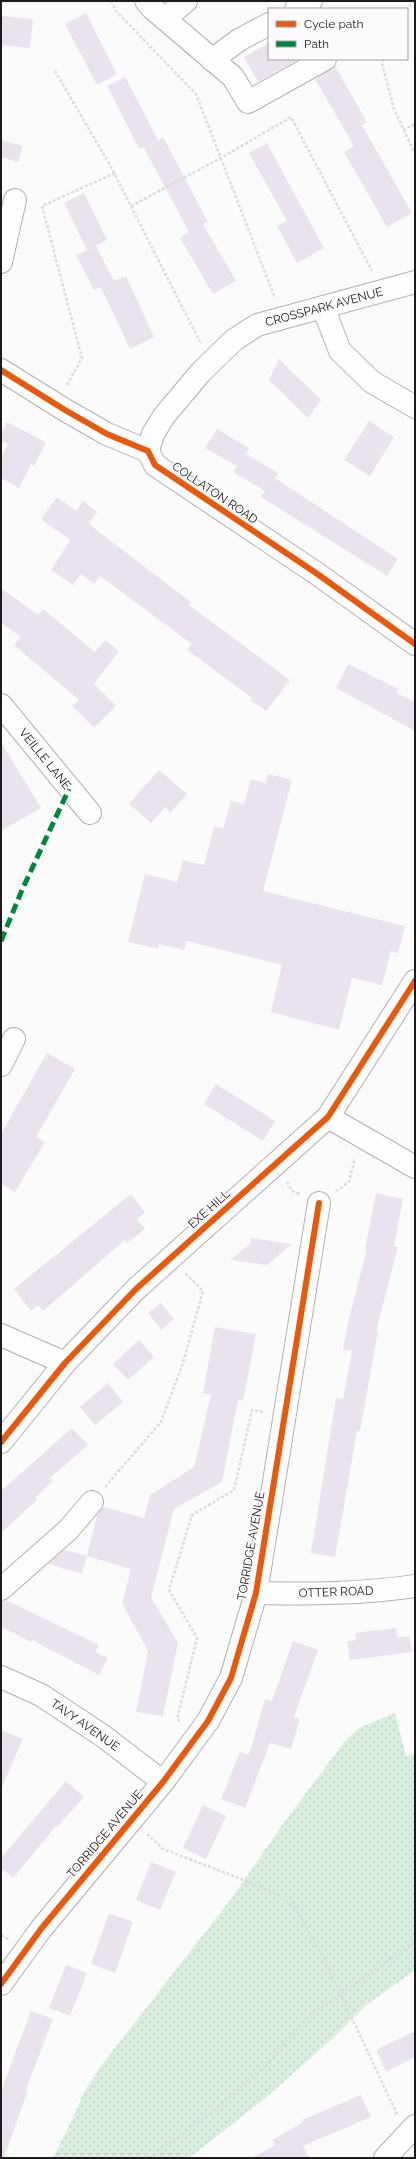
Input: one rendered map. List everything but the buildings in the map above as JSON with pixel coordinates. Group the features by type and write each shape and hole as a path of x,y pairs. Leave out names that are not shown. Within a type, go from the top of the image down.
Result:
{"street":[{"path":"146,1 233,77 248,102 323,60"},
{"path":"165,19 186,1"},
{"path":"298,8 311,1"},
{"path":"212,60 239,40 268,25"},
{"path":"1,262 15,200"},
{"name":"CROSSPARK AVENUE","path":"148,451 153,434 164,416 201,372 234,340 257,325 285,316 415,282"},
{"path":"322,306 340,351 372,382 415,407"},
{"path":"1,370 107,434 148,451"},
{"name":"COLLATON ROAD","path":"148,451 155,465 316,573 415,644"},
{"name":"VEILLE LANE","path":"1,705 90,814"},
{"name":"EXE HILL","path":"1,1442 65,1363 136,1289 328,1117 415,981"},
{"path":"1,1065 14,1039"},
{"path":"328,1117 415,1167"},
{"name":"TORRIDGE AVENUE","path":"1,1984 41,1929 163,1782 208,1721 231,1678 256,1593 319,1203"},
{"path":"1,1335 65,1363"},
{"path":"1,1590 68,1530 92,1502"},
{"name":"OTTER ROAD","path":"256,1593 315,1594 389,1590 415,1586"},
{"name":"TAVY AVENUE","path":"1,1676 41,1695 103,1736 163,1782"},
{"path":"385,2158 411,2130"}],"path":[{"path":"111,1 116,11 196,94 273,294 285,316"},
{"path":"384,60 382,64 394,109 415,154"},
{"path":"55,71 115,174 198,341 218,356"},
{"path":"131,206 221,158 291,117 382,291"},
{"path":"403,130 415,124"},
{"path":"56,404 82,358 42,206 115,174"},
{"path":"277,1162 292,1191 319,1203 349,1182 360,1136"},
{"path":"92,1502 161,1422 183,1363 203,1292 171,1258"},
{"path":"198,1735 177,1719 197,1638 169,1590 192,1515 234,1490 252,1410 285,1415"},
{"path":"132,1820 163,1849 251,1883 278,1895 294,1906 325,1961 340,1994 411,2130"},
{"path":"149,2158 215,2110 266,2065 308,2017 415,1942"}],"green space":[{"path":"395,1713 406,1756 415,1754 415,1970 365,2006 332,2039 263,2100 189,2158 53,2158 83,2094 101,2066 231,1899 283,1824 345,1741 359,1728"}],"marked path":[{"path":"1,941 22,890 69,789"}],"cycle path":[{"path":"1,370 107,434 148,451 155,465 316,573 415,644"},
{"path":"1,1442 65,1363 136,1289 328,1117 415,981"},
{"path":"1,1984 41,1929 163,1782 208,1721 231,1678 256,1593 319,1203"}]}
